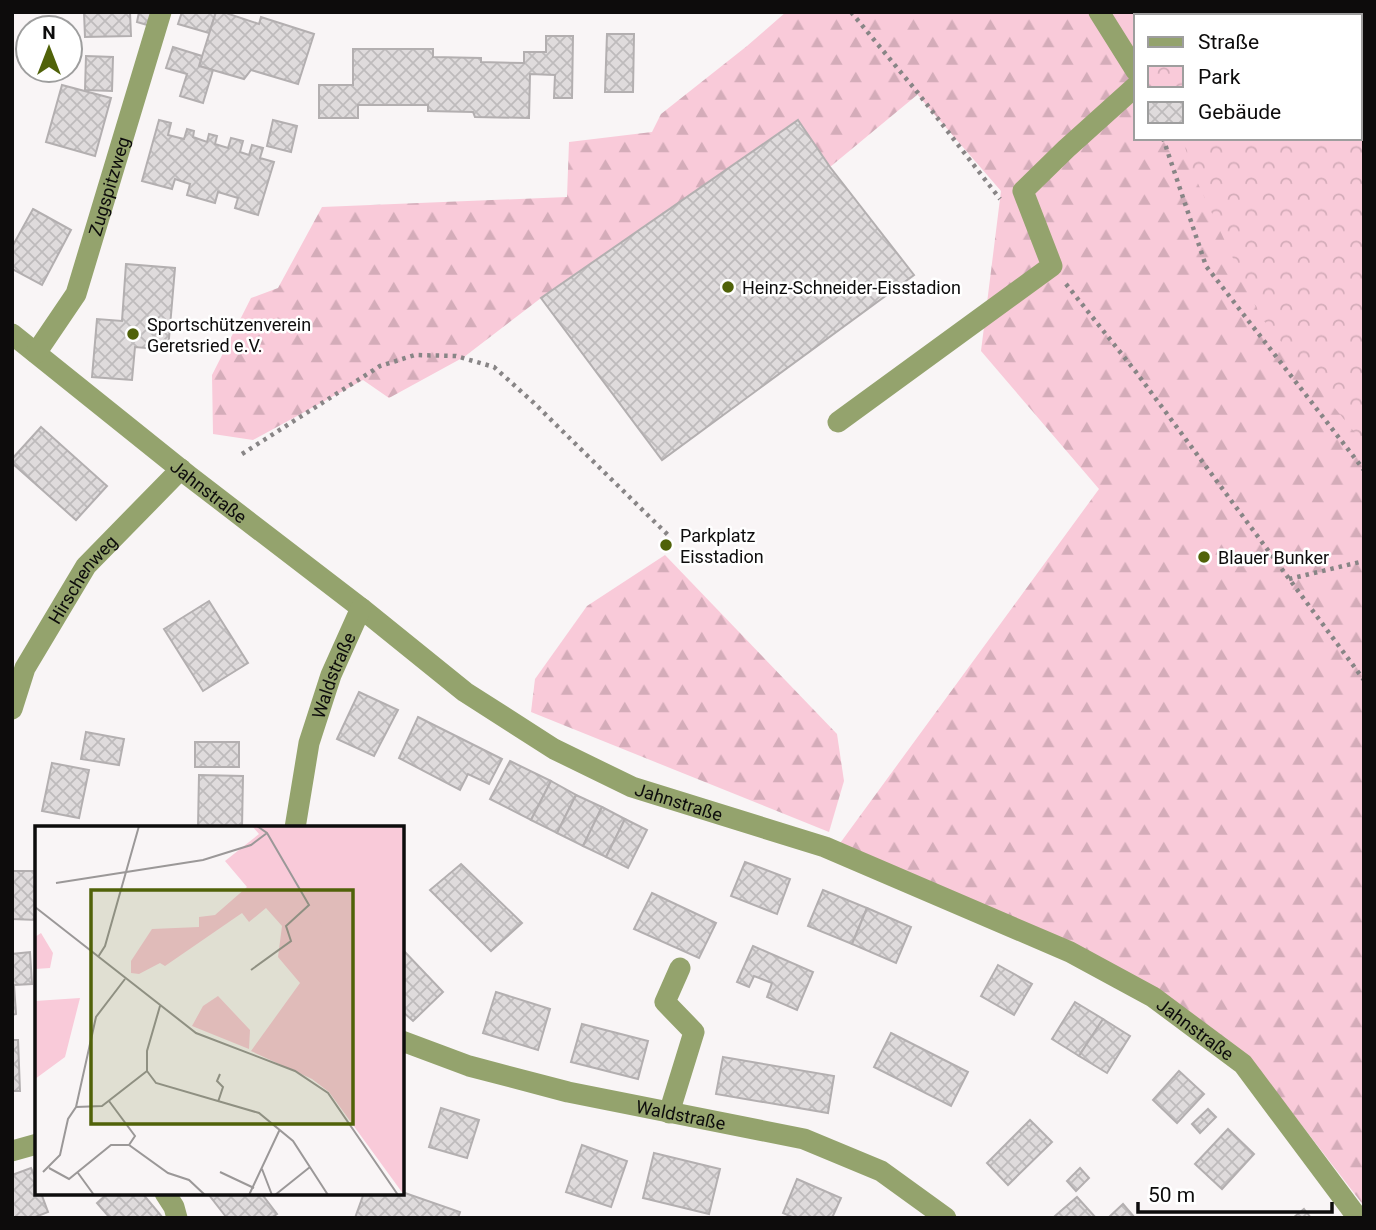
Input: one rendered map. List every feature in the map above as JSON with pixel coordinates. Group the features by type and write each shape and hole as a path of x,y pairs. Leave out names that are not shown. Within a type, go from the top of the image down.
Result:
{"street":[{"name":"Zugspitzweg","path":"36,353 76,294 161,12"},
{"path":"1099,12 1134,68"},
{"path":"838,422 1052,266 1023,191 1134,88"},
{"name":"Jahnstraße","path":"12,334 465,692 544,743 632,787 825,847 1069,952 1153,997 1243,1065 1358,1218"},
{"name":"Hirschenweg","path":"12,709 25,668 86,566 181,469"},
{"name":"Waldstraße","path":"295,826 309,743 331,675 361,608"},
{"path":"669,1113 694,1032 664,1002 680,968"},
{"name":"Waldstraße","path":"404,1042 468,1066 568,1093 804,1139 881,1171 946,1218"},
{"path":"12,1151 35,1145"},
{"path":"166,1195 177,1218"}],"path":[{"path":"851,12 1002,201"},
{"path":"1164,140 1206,266 1364,470"},
{"path":"1052,266 1136,372 1364,680"},
{"path":"242,454 380,366 415,355 456,356 494,367 669,536"},
{"path":"1289,579 1364,561"}],"green space":[{"path":"786,12 1364,12 1364,1206 1250,1058 1159,990 838,846 1099,489 981,351 1001,191 916,93 917,95 830,167 797,120 541,298 464,357 389,398 363,380 253,440 213,434 212,375 251,298 278,288 322,207 567,197 569,142 652,132 661,114"},
{"path":"1364,12 1364,444 1260,316 1194,175 1183,140 1362,140 1362,14 1142,14"},
{"path":"665,555 837,734 844,781 829,832 531,712 535,679 587,606"}],"building":[{"path":"84,12 130,12 131,36 85,37"},
{"path":"139,12 157,12 154,27 137,22"},
{"path":"182,12 216,12 209,33 178,24"},
{"path":"216,12 259,24 261,17 314,34 298,84 251,70 244,79 199,66"},
{"path":"607,34 634,34 633,92 605,92"},
{"path":"546,36 573,36 572,98 554,98 555,75 530,74 529,118 475,117 473,112 428,111 428,105 358,105 358,118 319,118 319,85 353,85 353,49 433,49 433,57 481,58 481,62 524,63 524,52 546,52"},
{"path":"173,47 202,56 199,66 213,70 203,103 180,96 187,74 166,68"},
{"path":"86,56 113,57 112,91 85,90"},
{"path":"62,85 111,98 95,156 46,142"},
{"path":"159,120 171,123 168,135 184,139 187,129 194,131 193,137 207,142 209,134 217,136 215,144 228,148 231,138 243,141 240,152 249,155 252,145 263,148 260,158 274,162 258,215 235,208 238,198 218,192 215,203 187,195 190,184 175,179 172,189 142,181"},
{"path":"273,120 297,126 291,152 267,146"},
{"name":"Heinz-Schneider-Eisstadion","path":"798,120 830,167 914,275 662,460 541,298"},
{"path":"33,209 71,230 42,285 12,269 12,247"},
{"name":"Sportschützenverein Geretsried e.V.","path":"126,264 175,268 168,350 135,347 132,380 92,377 97,319 122,321"},
{"path":"41,427 107,486 76,520 12,463 12,459"},
{"path":"209,601 248,663 203,691 164,629"},
{"path":"359,692 398,710 374,756 337,739"},
{"path":"418,717 502,759 489,784 468,774 460,790 399,758"},
{"path":"86,732 124,739 119,765 81,759"},
{"path":"195,742 239,742 239,767 195,767"},
{"path":"510,761 551,781 531,820 490,799"},
{"path":"52,763 89,770 79,818 42,811"},
{"path":"199,775 243,776 242,826 198,826"},
{"path":"551,781 576,795 557,833 531,820"},
{"path":"576,795 602,807 583,846 557,833"},
{"path":"602,807 625,819 606,857 583,846"},
{"path":"625,819 647,830 628,868 606,857"},
{"path":"745,862 790,879 777,914 731,896"},
{"path":"461,864 522,923 491,951 430,890"},
{"path":"12,871 35,871 35,920 12,919"},
{"path":"823,890 867,908 852,944 808,926"},
{"path":"652,893 716,923 699,958 634,929"},
{"path":"867,908 911,927 896,963 852,944"},
{"path":"753,946 813,972 797,1010 767,997 772,983 754,976 749,987 737,982"},
{"path":"404,951 443,992 413,1021 404,1013"},
{"path":"30,952 32,984 14,985 16,1014 12,1015 12,954"},
{"path":"998,965 1032,984 1014,1015 981,996"},
{"path":"496,992 550,1009 538,1050 483,1033"},
{"path":"1075,1002 1103,1019 1079,1056 1052,1039"},
{"path":"1103,1019 1130,1036 1107,1073 1079,1056"},
{"path":"582,1024 648,1041 638,1079 571,1062"},
{"path":"891,1033 968,1072 951,1106 874,1067"},
{"path":"12,1040 18,1040 20,1091 12,1091"},
{"path":"723,1057 834,1076 828,1113 716,1094"},
{"path":"1179,1071 1204,1094 1177,1123 1153,1100"},
{"path":"441,1108 479,1120 467,1158 429,1147"},
{"path":"1208,1109 1216,1117 1200,1133 1192,1124"},
{"path":"1030,1120 1052,1142 1008,1185 987,1163"},
{"path":"1228,1129 1254,1154 1222,1189 1195,1164"},
{"path":"582,1145 627,1161 611,1207 566,1192"},
{"path":"654,1153 720,1169 709,1214 643,1198"},
{"path":"31,1168 35,1177 35,1195 42,1195 48,1212 33,1218 12,1218 12,1175"},
{"path":"1080,1168 1089,1178 1076,1191 1067,1181"},
{"path":"797,1179 841,1198 832,1218 794,1218 783,1213"},
{"path":"404,1193 460,1212 458,1218 355,1218 363,1195 404,1195"},
{"path":"106,1195 144,1195 163,1218 110,1218 97,1203"},
{"path":"209,1195 263,1195 277,1214 271,1218 227,1218"},
{"path":"1077,1197 1096,1218 1055,1216"},
{"path":"1123,1204 1135,1218 1108,1218"},
{"path":"1304,1209 1311,1218 1293,1218"}],"place":[{"name":"Heinz-Schneider-Eisstadion","path":"728,287"},
{"name":"Sportschützenverein Geretsried e.V.","path":"133,334"},
{"name":"Parkplatz Eisstadion","path":"666,545"},
{"name":"Blauer Bunker","path":"1204,557"}]}
